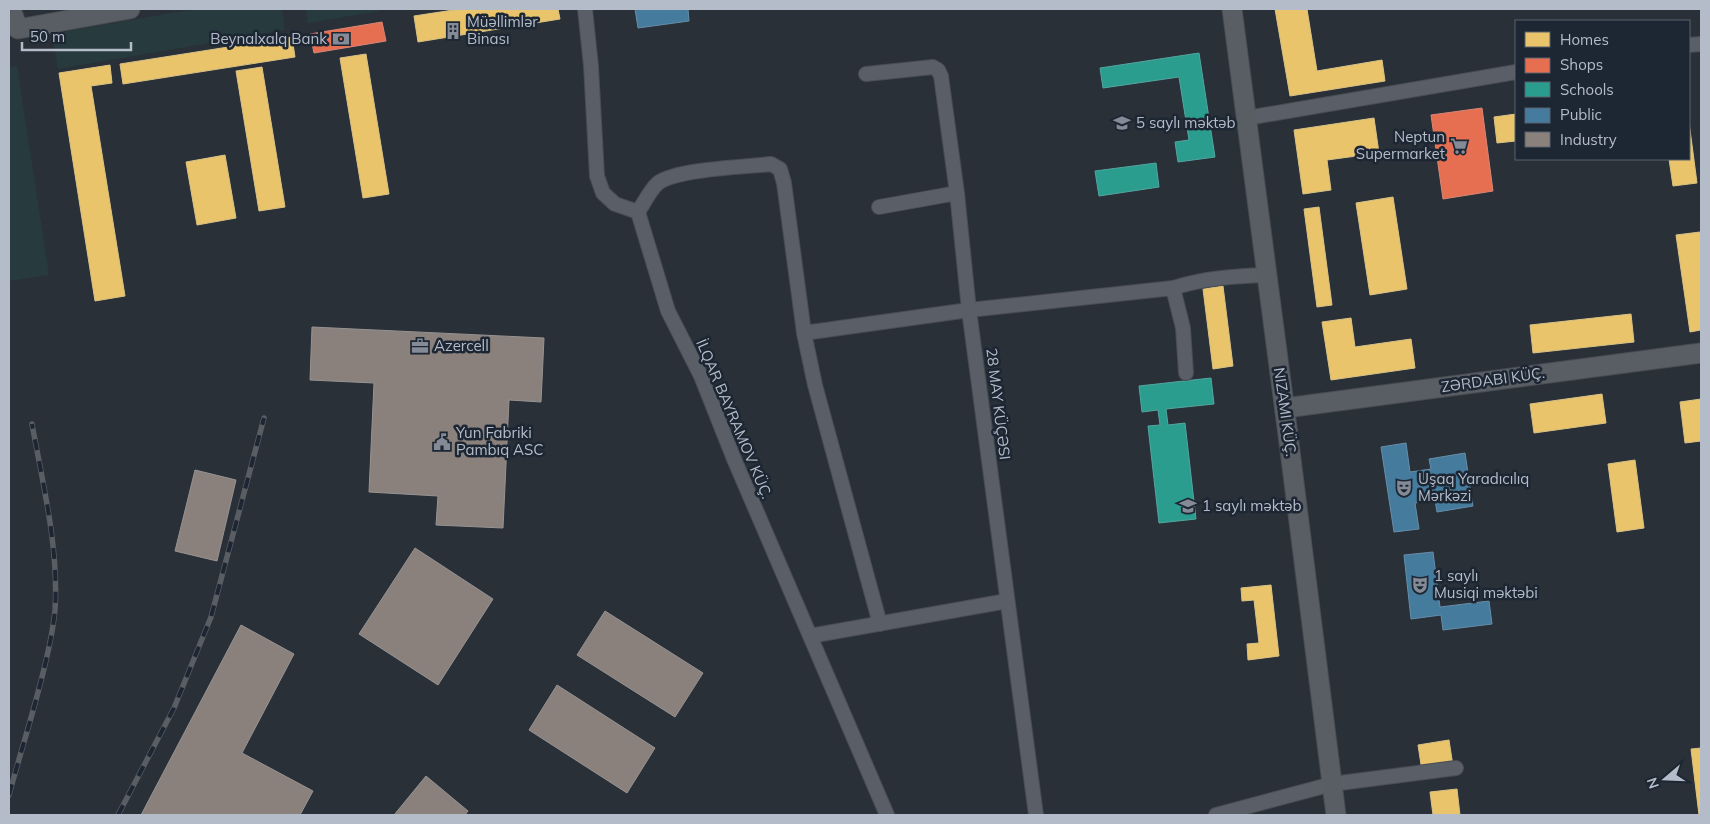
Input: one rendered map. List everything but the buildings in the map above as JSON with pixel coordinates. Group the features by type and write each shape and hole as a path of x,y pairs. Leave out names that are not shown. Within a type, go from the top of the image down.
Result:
{"main road":[{"path":"11,9 18,29 130,9"},
{"name":"NIZAMI KÜÇ.","path":"1232,9 1285,408 1336,815"},
{"name":"ZƏRDABI KÜÇ.","path":"1285,408 1701,353"}],"street":[{"path":"585,9 591,66 597,176 604,194 615,204 638,212 656,185 669,177 687,173 771,164 780,169 784,183 804,333 815,385 880,624"},
{"name":"28 MAY KÜÇƏSI","path":"866,74 933,67 938,70 941,76 969,310 1036,815"},
{"path":"1246,118 1515,72"},
{"path":"879,207 956,193"},
{"name":"İLQAR BAYRAMOV KÜÇ.","path":"638,212 668,311 701,376 734,459 887,815"},
{"path":"804,333 969,310 1173,288 1190,282 1212,279 1266,275"},
{"path":"1173,288 1183,328 1186,374"},
{"path":"810,636 1007,600"},
{"path":"1216,815 1332,784 1456,768"}],"green space":[{"path":"194,9 282,9 285,30 58,69 52,34"},
{"path":"306,9 380,9 380,11 308,23"},
{"path":"17,66 49,275 9,281 9,67"}],"railway":[{"path":"118,815 174,708 211,617 264,418"},
{"path":"9,795 43,673 55,610 55,563 45,493 32,424"}],"place":[{"name":"Müəllimlər Binası","path":"453,31"},
{"name":"Beynalxalq Bank","path":"341,39"},
{"name":"5 saylı məktəb","path":"1122,123"},
{"name":"Neptun Supermarket","path":"1459,146"},
{"name":"Azercell","path":"420,346"},
{"name":"Yun Fabriki Pambıq ASC","path":"442,442"},
{"name":"Uşaq Yaradıcılıq Mərkəzi","path":"1404,488"},
{"name":"1 saylı məktəb","path":"1188,506"},
{"name":"1 saylı Musiqi məktəbi","path":"1420,585"}]}
